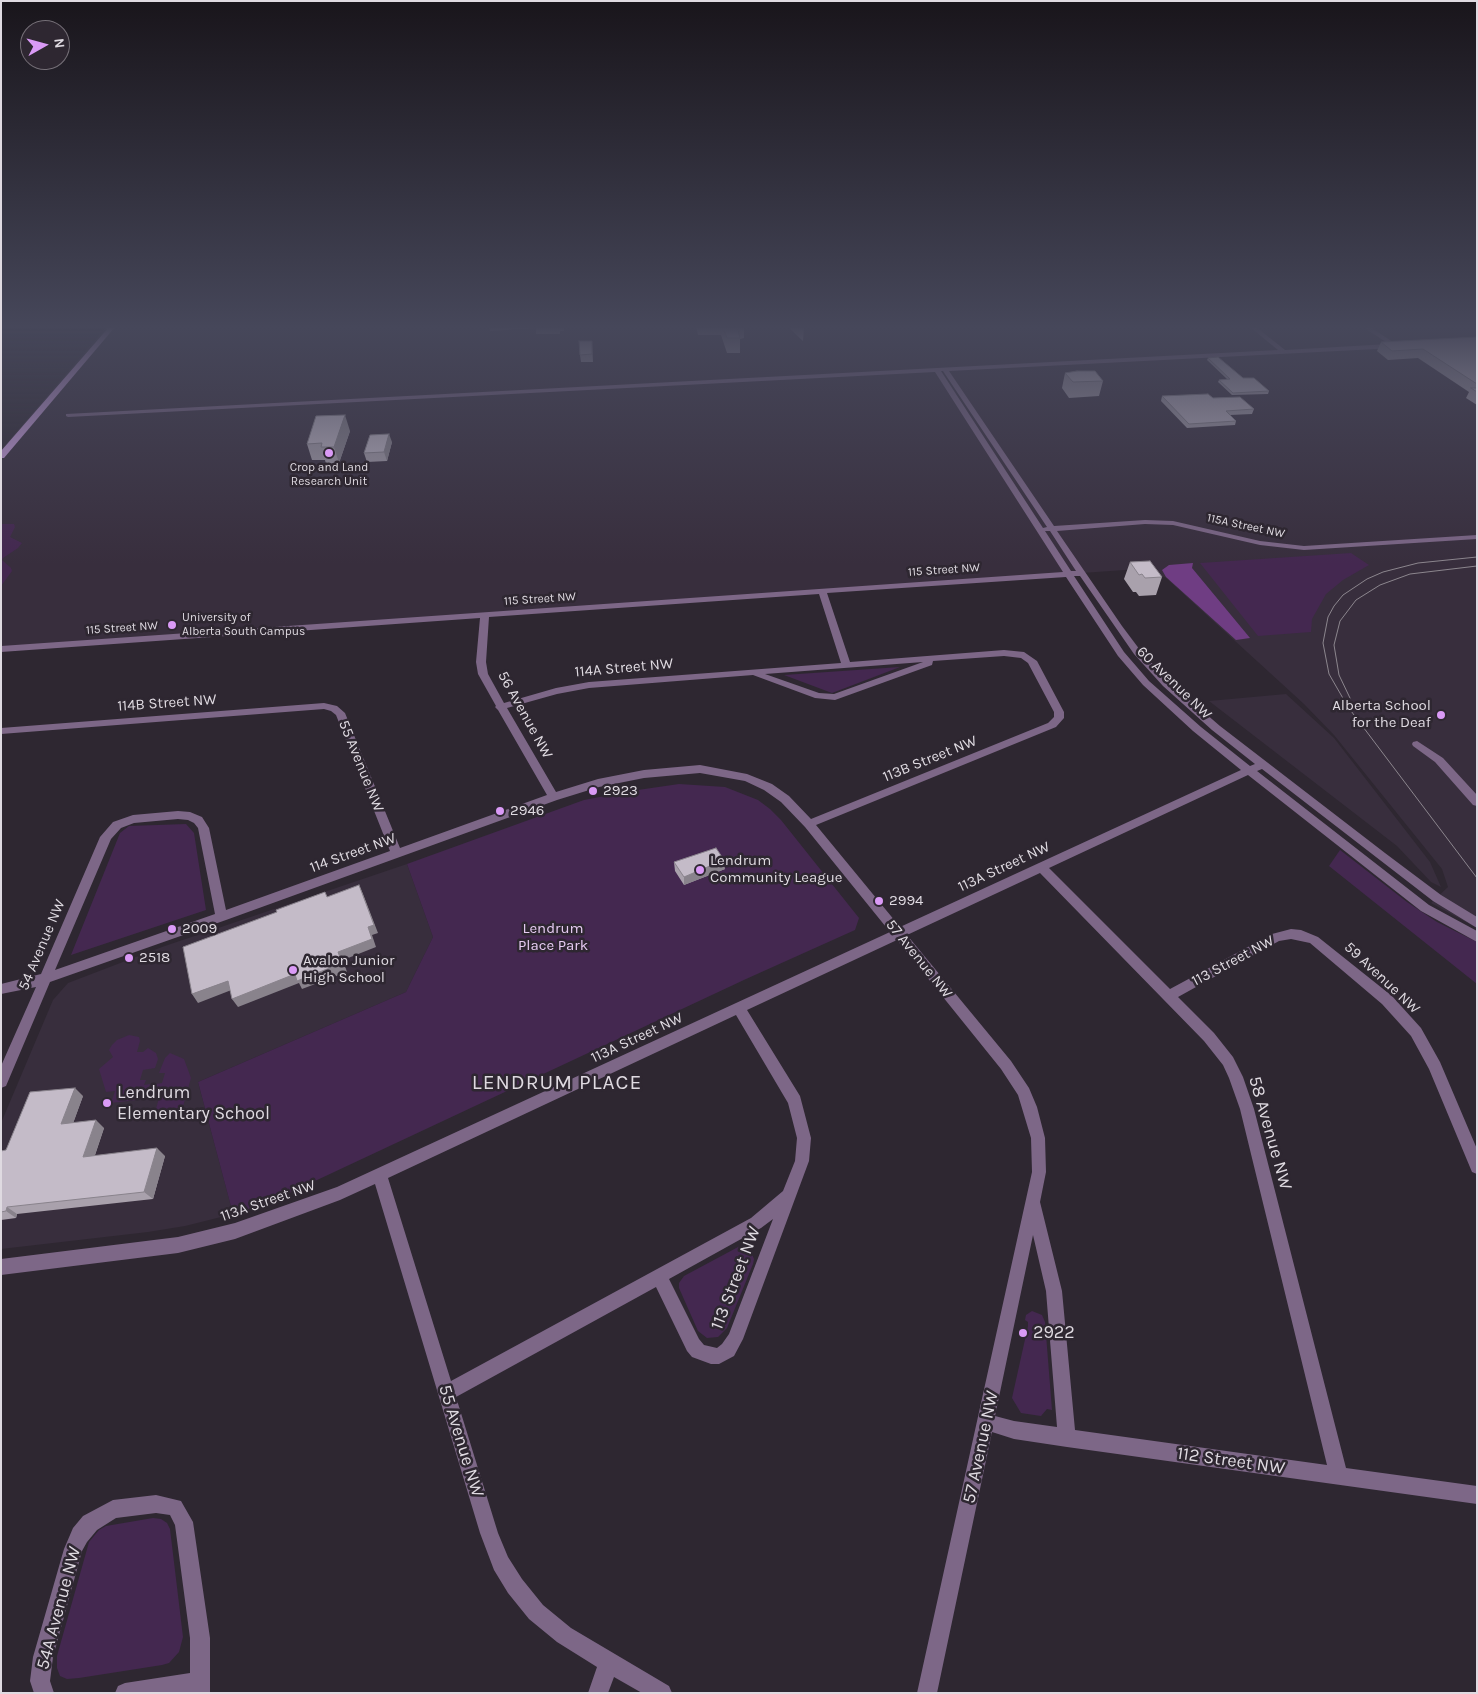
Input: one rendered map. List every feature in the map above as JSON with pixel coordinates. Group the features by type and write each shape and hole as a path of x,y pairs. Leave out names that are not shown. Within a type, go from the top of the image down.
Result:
{"main road":[{"path":"1,443 33,406"},
{"path":"1,456 44,406"}],"street":[{"path":"68,415 225,406"},
{"name":"60 Avenue NW","path":"960,406 1110,638 1140,676 1175,711 1425,908 1477,937"},
{"name":"60 Avenue NW","path":"970,406 1081,573 1137,652 1166,684 1187,704 1416,882 1477,923"},
{"name":"115A Street NW","path":"1040,529 1145,522 1173,523 1207,529 1260,543 1304,548 1477,537"},
{"name":"115 Street NW","path":"1,649 1081,573"},
{"path":"822,591 846,666"},
{"name":"56 Avenue NW","path":"485,615 482,669 500,707 553,797"},
{"name":"114A Street NW","path":"500,707 580,686 1012,653 1024,655 1035,666 1056,706 1059,718"},
{"name":"114A Street NW","path":"752,673 818,696 835,697 943,658"},
{"name":"114B Street NW","path":"2,732 324,706 334,708"},
{"name":"55 Avenue NW","path":"334,708 340,713 397,854"},
{"name":"113B Street NW","path":"809,824 1052,725 1059,718"},
{"path":"1417,744 1440,760 1477,802"},
{"name":"113A Street NW","path":"1,1267 164,1248 235,1231 305,1207 380,1175 739,1009 1263,764"},
{"name":"114 Street NW","path":"1,989 46,978 553,797 598,783 644,774 682,770 720,771"},
{"name":"57 Avenue NW","path":"720,771 747,778 768,787 785,799 809,824 1006,1066 1024,1092 1036,1124 1039,1172 927,1693"},
{"name":"54 Avenue NW","path":"1,1082 106,836 117,825 128,820 178,815 194,818 201,824 222,916"},
{"name":"58 Avenue NW","path":"1041,868 1220,1049 1228,1061 1243,1093 1339,1476"},
{"name":"113 Street NW","path":"1168,996 1276,937 1300,935"},
{"name":"59 Avenue NW","path":"1300,935 1314,940 1326,949 1397,1010 1416,1032 1436,1066 1477,1167"},
{"name":"113 Street NW","path":"659,1276 693,1345 702,1354 719,1356 728,1350 736,1339 802,1161 804,1138 795,1101 739,1009"},
{"name":"55 Avenue NW","path":"380,1175 489,1533 501,1563 514,1586 547,1622 609,1663 662,1693"},
{"name":"113 Street NW","path":"447,1393 756,1223 790,1194"},
{"name":"57 Avenue NW","path":"1033,1201 1054,1290 1067,1438"},
{"name":"112 Street NW","path":"986,1422 1008,1429 1067,1438 1477,1495"},
{"name":"54A Avenue NW","path":"44,1693 40,1681 43,1657 73,1549 80,1535 90,1523 113,1509 156,1504 175,1508 184,1522 200,1638 200,1687 125,1693"},
{"path":"598,1693 609,1663"}],"shaded area":[{"name":"University of Alberta South Campus","path":"39,406 1477,406 1477,928 1431,903 1448,887 1442,869 1334,735 1304,704 1165,577 1139,569 1,649 1,450"},
{"path":"1193,563 1192,568 1250,638 1236,640 1166,577 1162,570 1169,565"},
{"path":"1286,694 1334,738 1430,862 1441,887 1431,882 1397,846 1209,701"},
{"path":"407,864 433,937 406,992 198,1082 233,1214 185,1226 148,1232 1,1249 1,1123 53,1000 68,983 162,947"}],"green space":[{"path":"1,524 14,524 15,527 10,537 22,543 2,560 12,571 1,586"},
{"path":"1351,553 1369,565 1343,580 1326,594 1312,619 1311,632 1258,636 1200,563"},
{"path":"900,667 832,693 784,675"},
{"name":"Lendrum Place Park","path":"679,784 725,787 758,800 770,809 781,820 859,918 855,930 746,979 268,1203 233,1214 198,1082 406,992 433,937 407,864 584,800"},
{"path":"186,824 194,833 206,910 71,955 120,833 129,826"},
{"path":"1340,850 1407,902 1437,922 1477,942 1477,984 1329,866"},
{"path":"129,1035 139,1037 140,1041 137,1052 143,1052 148,1048 156,1053 158,1059 155,1068 143,1070 140,1080 146,1080 144,1085 150,1084 145,1099 111,1103 115,1091 106,1092 99,1069 113,1057 109,1050 112,1045 117,1040"},
{"path":"170,1053 184,1059 191,1078 180,1117 153,1120 159,1098 151,1098 156,1084 162,1083 165,1073 159,1073 165,1058"},
{"path":"740,1246 750,1250 754,1259 753,1264 727,1328 718,1337 707,1338 698,1331 679,1288 679,1283 684,1276"},
{"path":"1032,1311 1042,1315 1045,1322 1052,1410 1047,1409 1041,1416 1021,1413 1012,1398 1028,1326 1028,1322 1025,1320 1026,1315"},
{"path":"153,1518 161,1519 167,1523 170,1529 183,1637 179,1652 169,1663 162,1665 79,1678 67,1679 60,1676 57,1668 57,1656 89,1542 99,1530 106,1526"}],"building":[{"path":"1172,406 1251,406 1254,409 1226,411 1236,421 1189,424"},
{"path":"345,415 334,447 321,447 322,443 307,444 316,416"},
{"path":"389,434 384,452 364,453 370,435"},
{"path":"1150,561 1162,577 1145,578 1142,574 1139,575 1130,562"},
{"path":"716,848 724,860 684,877 674,862"},
{"name":"Avalon Junior High School","path":"359,885 374,925 368,927 372,939 338,952 342,963 297,981 295,974 232,999 228,981 192,994 183,947 325,892 327,897"},
{"name":"Lendrum Elementary School","path":"75,1088 61,1124 96,1120 83,1157 157,1148 144,1192 7,1207 6,1211 1,1212 1,1151 6,1150 30,1092"}],"tram line":[{"path":"1477,557 1418,563 1383,572 1367,579 1343,595 1334,606 1328,617 1323,643 1329,674 1348,707 1477,878"},
{"path":"1350,698 1339,675 1334,645 1340,621 1356,600 1380,585 1410,574 1477,566"}],"place":[{"name":"Crop and Land Research Unit","path":"329,453"},
{"name":"University of Alberta South Campus","path":"172,625"},
{"name":"Alberta School for the Deaf","path":"1441,715"},
{"name":"2923","path":"593,791"},
{"name":"2946","path":"500,811"},
{"name":"Lendrum Community League","path":"700,870"},
{"name":"2994","path":"879,901"},
{"name":"2009","path":"172,929"},
{"name":"2518","path":"129,958"},
{"name":"Avalon Junior High School","path":"293,970"},
{"name":"Lendrum Elementary School","path":"107,1103"},
{"name":"2922","path":"1023,1333"}],"district":[{"name":"LENDRUM PLACE","path":"557,1083"}]}
